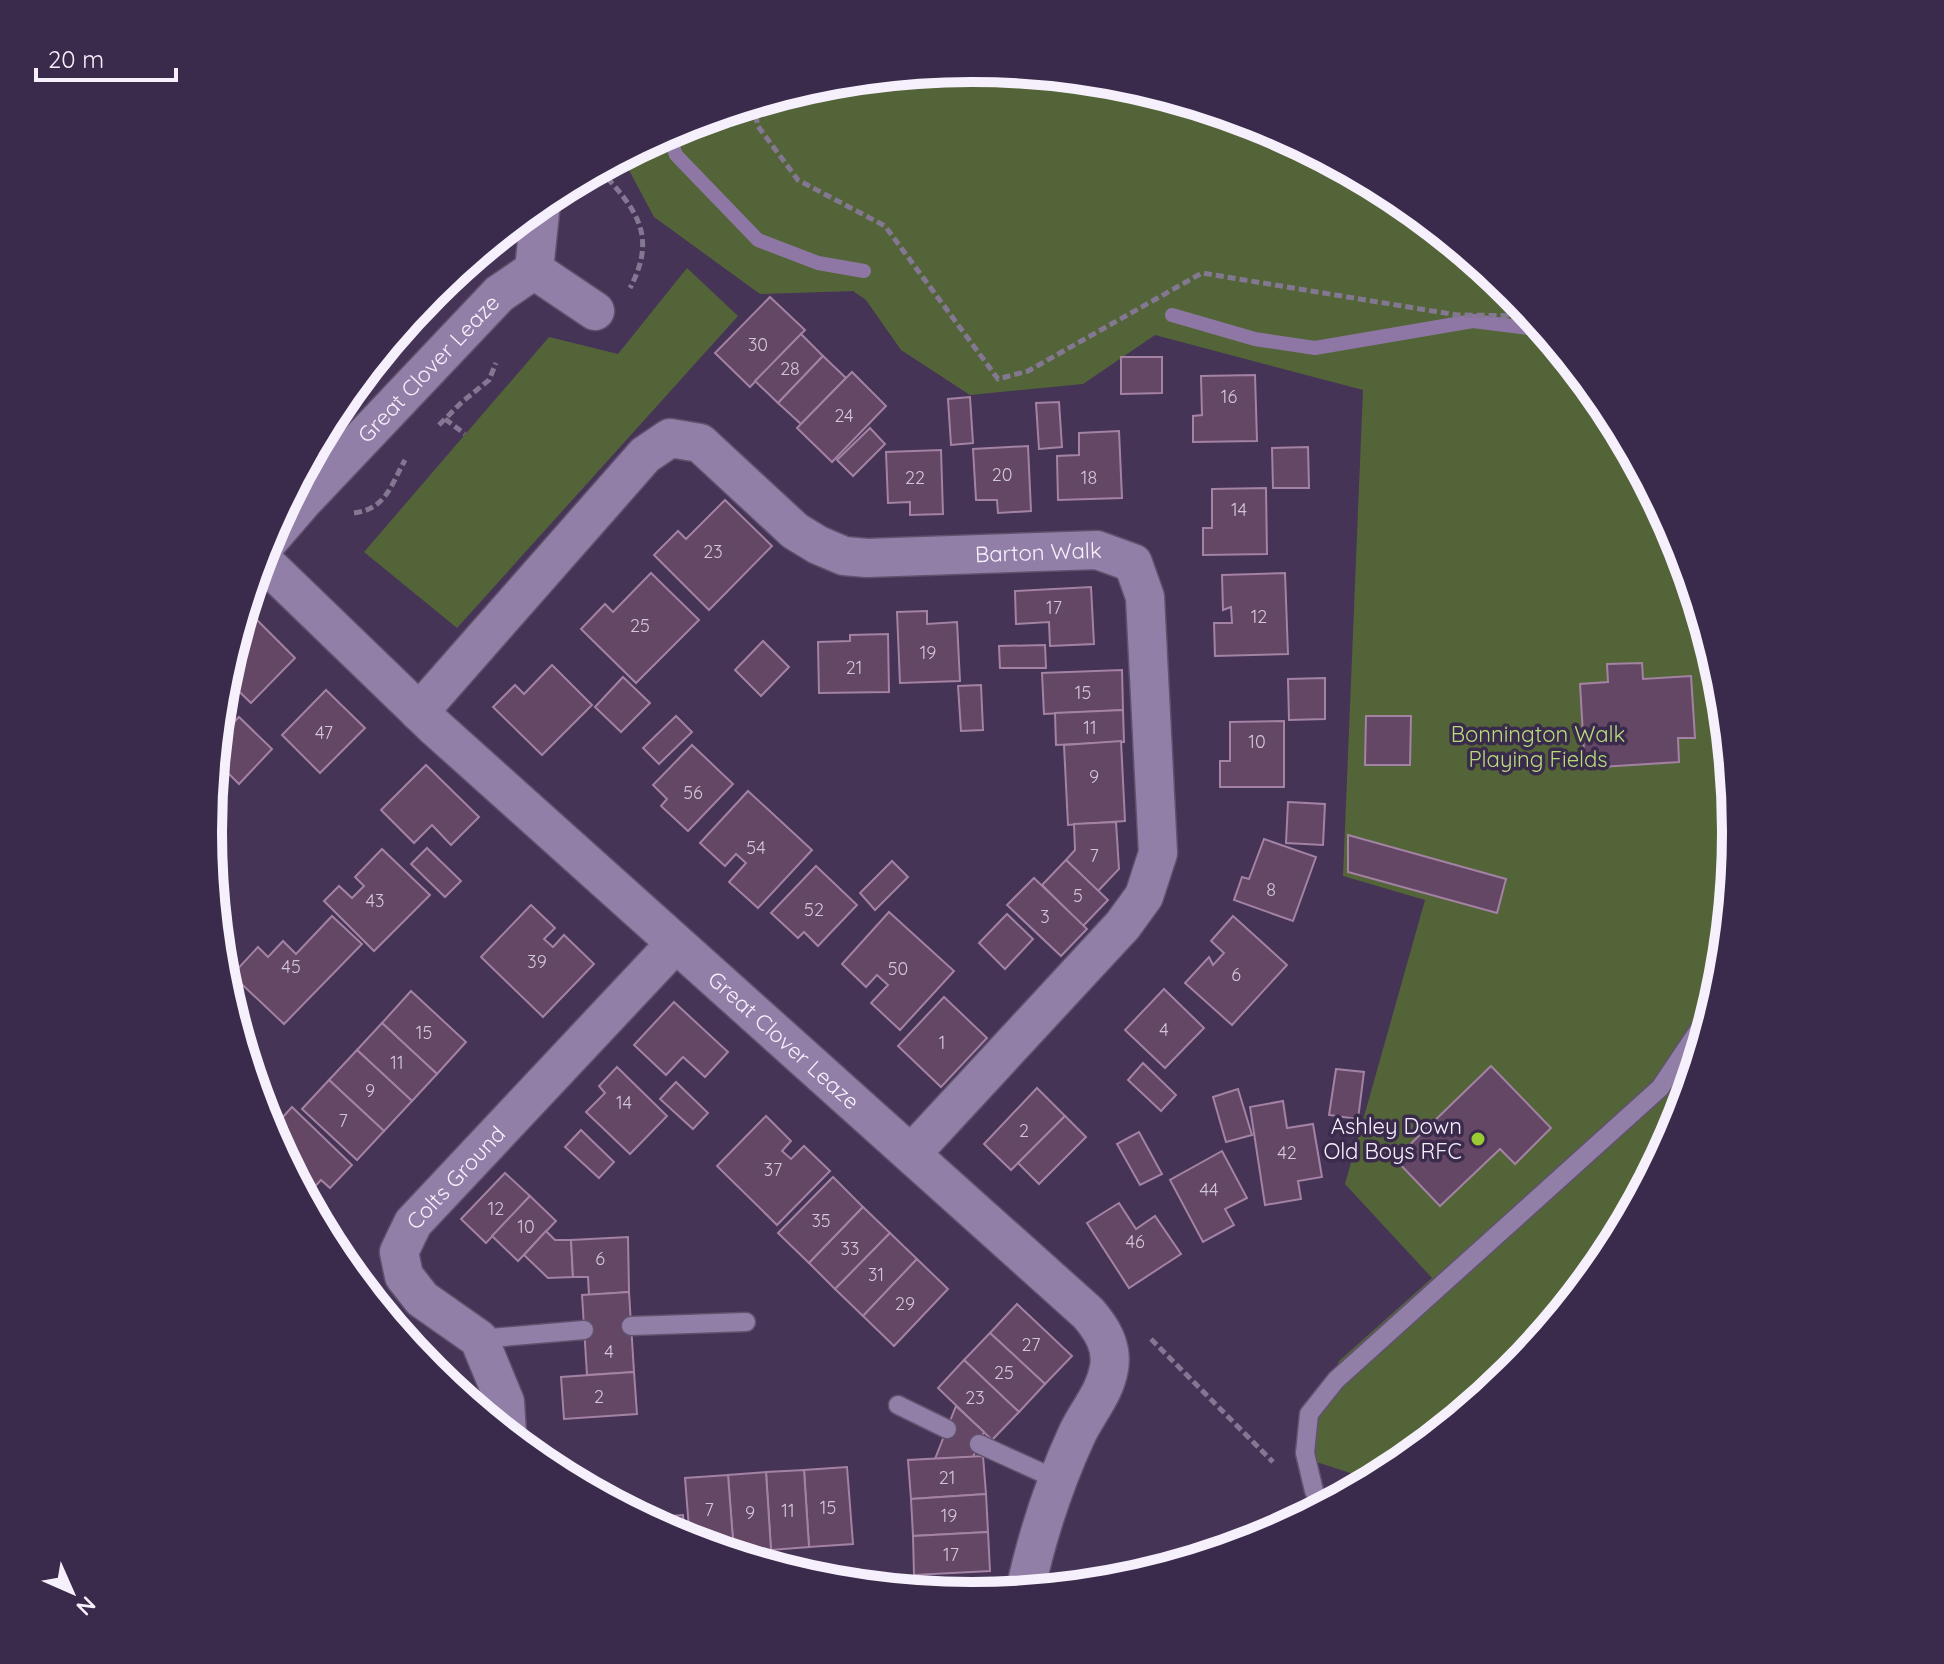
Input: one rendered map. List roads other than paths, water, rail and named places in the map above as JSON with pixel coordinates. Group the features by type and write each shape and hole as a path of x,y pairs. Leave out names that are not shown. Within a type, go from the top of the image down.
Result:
{"street":[{"path":"539,219 534,270 610,304"},
{"name":"Great Clover Leaze","path":"294,511 499,294 534,270"},
{"name":"Barton Walk","path":"419,712 645,455 670,438 700,443 795,531 844,556 867,558 1097,550 1133,563 1145,597 1158,853 1144,896 1123,925 912,1153"},
{"name":"Great Clover Leaze","path":"270,568 419,712 912,1153 1098,1325 1107,1342 1110,1366 1102,1392 1078,1431 1053,1489 1028,1579"},
{"name":"Colts Ground","path":"479,1339 422,1299 404,1276 399,1252 413,1223 675,944"},
{"path":"479,1339 505,1402 506,1420"}],"lane":[{"path":"1314,1491 1305,1453 1309,1414 1336,1380 1660,1088 1692,1041"},
{"path":"631,1326 746,1322"},
{"path":"479,1339 584,1330"},
{"path":"898,1405 947,1429"},
{"path":"979,1444 1058,1480"}],"waterway":[{"path":"672,145 676,155 758,240 818,263 864,271"},
{"path":"1172,315 1255,339 1315,348 1473,321 1527,328"}],"place":[{"name":"Ashley Down Old Boys RFC","path":"1478,1139"}],"park label":[{"name":"Bonnington Walk Playing Fields","path":"1538,746"}]}
